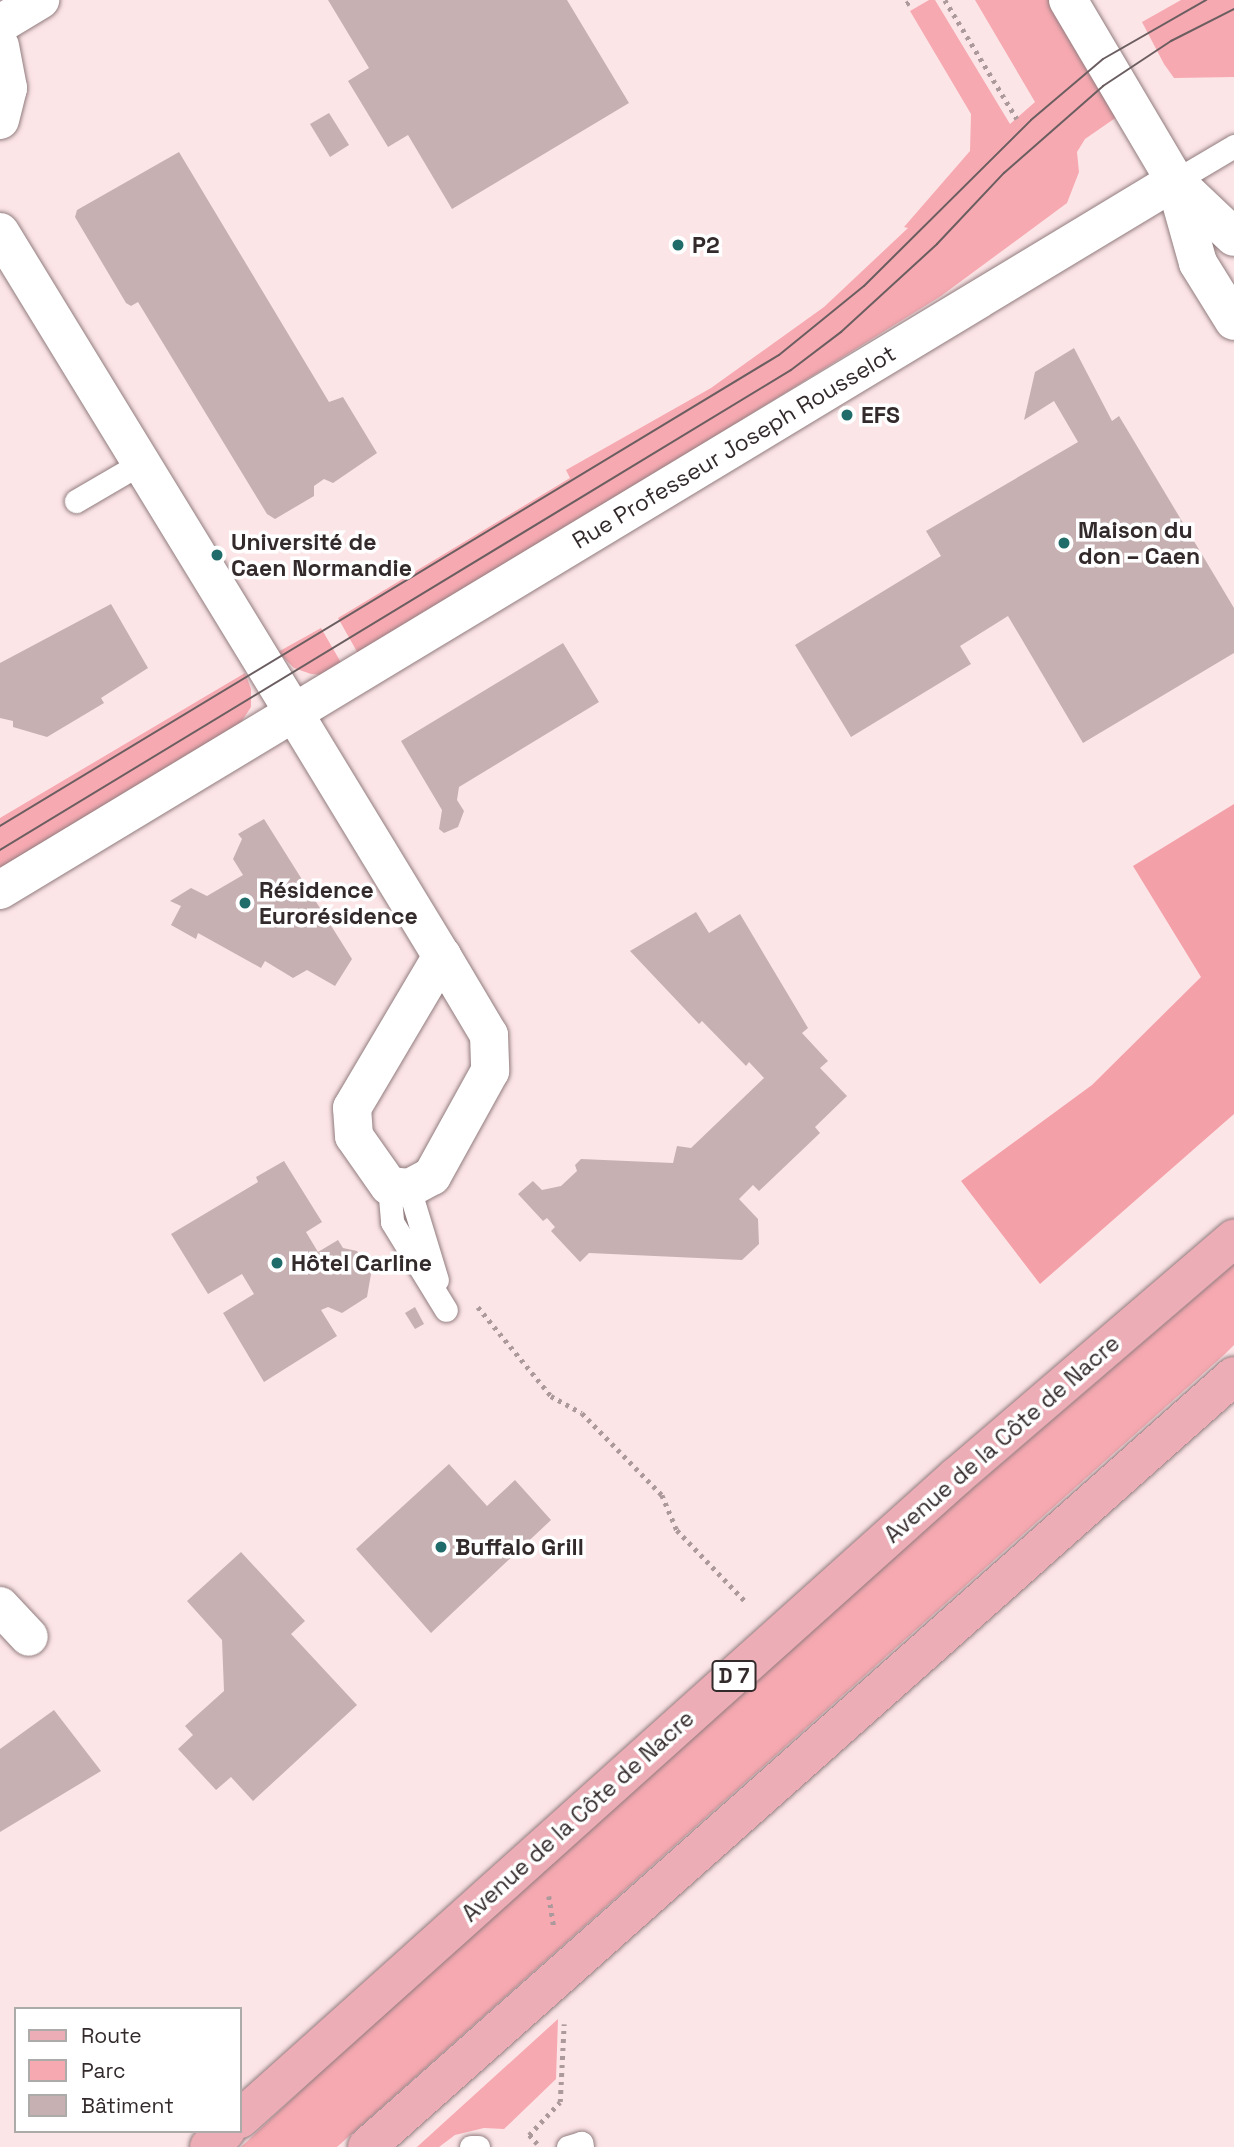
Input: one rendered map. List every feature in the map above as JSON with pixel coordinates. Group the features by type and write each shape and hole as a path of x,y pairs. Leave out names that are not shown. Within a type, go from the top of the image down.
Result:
{"main road":[{"name":"Avenue de la Côte de Nacre","path":"242,2115 947,1485 1234,1239"},
{"path":"367,2147 775,1780 1234,1377"}],"street":[{"path":"0,24 40,0"},
{"path":"1068,0 1175,181 1198,262 1234,321"},
{"path":"0,46 8,88 0,120"},
{"path":"1175,181 1234,237"},
{"name":"Rue Professeur Joseph Rousselot","path":"0,890 1175,181"},
{"path":"0,232 442,957 489,1035 490,1071 432,1176 399,1187 354,1136 352,1108 442,957"},
{"path":"0,1606 29,1637"}],"lane":[{"path":"1175,181 1234,145"},
{"path":"76,501 141,463"},
{"path":"471,2147 478,2147"},
{"path":"568,2147 582,2147"}],"path":[{"path":"905,4 913,0"},
{"path":"945,0 1017,119"},
{"path":"476,1304 551,1396 582,1413 662,1496 677,1530 745,1601"},
{"path":"546,1882 556,1941"},
{"path":"539,2147 529,2135 560,2102 564,2013"}],"green space":[{"path":"929,0 935,0 1010,124 1035,102 975,0 1058,0 1124,112 1085,139 1077,152 1079,172 1067,203 941,296 360,657 338,618 570,478 566,470 711,388 824,307 908,228 904,227 970,151 971,114 910,11"},
{"path":"1181,0 1234,0 1234,77 1174,78 1164,64 1142,22"},
{"path":"321,628 343,666 325,675 311,674 294,668 278,652"},
{"path":"245,673 251,689 251,707 240,724 0,872 0,818"},
{"path":"1234,1264 1234,1345 1225,1354 337,2147 241,2147 428,1971 933,1522"},
{"path":"558,2019 556,2079 504,2129 484,2128 455,2135 439,2147 417,2147"}],"shaded area":[{"path":"1234,804 1234,1114 1040,1284 961,1181 1092,1085 1201,977 1133,866"}],"building":[{"path":"328,0 567,0 629,103 452,209 408,135 388,147 348,81 369,68"},
{"path":"329,113 349,145 330,157 310,124"},
{"path":"179,152 329,402 343,397 377,453 333,483 324,479 314,486 314,496 275,519 267,514 138,302 131,306 126,303 75,217 77,210"},
{"name":"Maison du don – Caen","path":"1074,348 1112,421 1119,416 1234,608 1234,653 1083,743 1008,616 960,646 971,664 851,737 795,645 941,556 926,531 1078,442 1054,401 1024,420 1035,372"},
{"path":"111,604 148,668 101,698 104,703 47,737 13,727 13,721 0,718 0,663"},
{"path":"563,643 599,702 459,787 457,800 464,811 458,827 444,833 439,829 442,810 401,741"},
{"name":"Résidence Eurorésidence","path":"264,819 352,959 335,986 307,970 293,978 265,961 261,968 198,933 196,939 171,925 181,906 170,901 191,888 207,896 243,875 233,859 242,839 238,834"},
{"path":"696,912 709,933 740,914 808,1028 802,1033 828,1061 820,1068 847,1096 815,1127 820,1133 759,1191 753,1185 739,1199 758,1219 759,1244 742,1260 589,1253 580,1262 551,1231 555,1227 547,1218 543,1221 518,1194 533,1181 542,1190 561,1186 577,1171 575,1165 581,1159 673,1163 677,1146 691,1148 764,1078 749,1062 746,1066 702,1021 699,1024 630,951"},
{"name":"Hôtel Carline","path":"284,1161 322,1222 306,1232 318,1252 338,1240 343,1248 357,1251 371,1274 367,1297 342,1313 328,1307 321,1310 337,1336 264,1382 223,1313 254,1294 242,1274 208,1294 171,1234 258,1182 256,1177"},
{"path":"415,1307 424,1324 415,1329 405,1313"},
{"name":"Buffalo Grill","path":"449,1464 487,1506 515,1480 551,1520 431,1633 356,1549"},
{"path":"241,1552 305,1621 291,1634 357,1705 253,1801 231,1777 216,1790 178,1749 193,1735 185,1726 224,1691 222,1640 187,1601"},
{"path":"54,1710 101,1771 0,1832 0,1749"}],"tram line":[{"path":"0,826 779,355 864,286 1031,120 1103,59 1206,0"},
{"path":"0,850 791,370 841,332 937,244 1004,173 1103,86 1171,41 1234,9"}],"place":[{"name":"P2","path":"678,245"},
{"name":"EFS","path":"847,415"},
{"name":"Maison du don – Caen","path":"1064,543"},
{"name":"Université de Caen Normandie","path":"217,555"},
{"name":"Résidence Eurorésidence","path":"245,903"},
{"name":"Hôtel Carline","path":"277,1263"},
{"name":"Buffalo Grill","path":"441,1547"}]}
